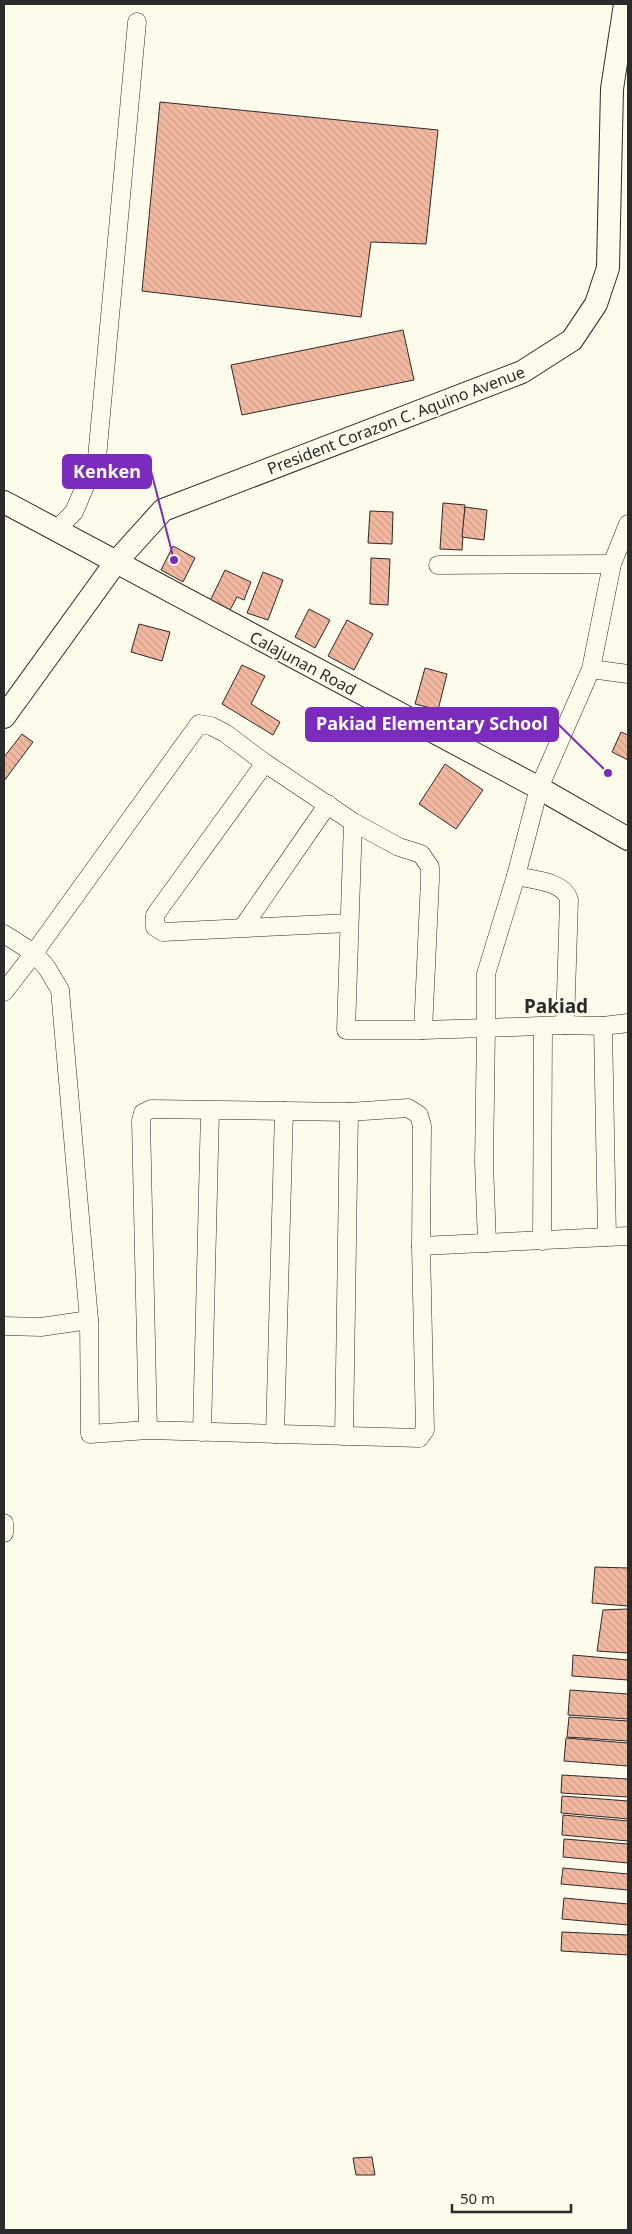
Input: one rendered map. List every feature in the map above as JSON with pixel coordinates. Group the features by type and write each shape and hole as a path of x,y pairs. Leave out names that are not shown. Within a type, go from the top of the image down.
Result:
{"main road":[{"name":"President Corazon C. Aquino Avenue","path":"4,717 116,562 163,510 522,372 572,340 596,304 608,268 612,89 625,4"},
{"name":"Calajunan Road","path":"4,502 539,788 628,839"}],"street":[{"path":"57,529 74,512 97,458 138,22"},
{"path":"487,1243 484,1163 486,974 516,876 539,788 591,668 612,564 628,524"},
{"path":"438,565 612,564"},
{"path":"591,668 628,674"},
{"path":"4,992 198,724 212,726 225,733 265,763 353,822 399,847 421,854 430,867 423,1030"},
{"path":"265,763 155,915 155,927 163,932 349,923"},
{"path":"243,927 328,804"},
{"path":"353,822 346,1030 423,1030 565,1025 603,1026 628,1023"},
{"path":"516,876 560,887 567,893 569,900 565,1025"},
{"path":"4,934 34,953 47,968 60,990 89,1320 90,1434 148,1430 419,1438 425,1430 421,1246 422,1126 419,1115 408,1108 349,1112 151,1109 143,1113 141,1122 148,1430"},
{"path":"603,1026 607,1237"},
{"path":"542,1241 543,1027"},
{"path":"202,1432 210,1110"},
{"path":"275,1434 284,1111"},
{"path":"344,1436 349,1112"},
{"path":"421,1246 628,1236"},
{"path":"4,1326 41,1327 89,1320"},
{"path":"4,1523 4,1533"}],"building":[{"path":"160,102 438,130 426,244 371,242 361,317 142,291"},
{"path":"403,330 414,380 242,415 231,365"},
{"path":"443,503 465,505 462,550 440,549"},
{"path":"465,507 487,510 484,540 462,537"},
{"path":"370,511 393,512 392,544 368,543"},
{"path":"173,546 195,558 183,582 161,570"},
{"path":"371,558 390,559 388,605 370,604"},
{"path":"225,570 251,582 244,600 237,597 230,610 210,601"},
{"path":"263,572 283,580 268,620 247,613"},
{"path":"309,609 330,620 315,648 295,637"},
{"path":"347,620 373,634 354,670 328,656"},
{"path":"139,624 170,632 162,661 131,652"},
{"path":"242,665 265,676 251,704 280,722 273,735 222,704"},
{"path":"425,668 447,674 438,710 415,704"},
{"path":"621,732 628,735 628,760 612,752"},
{"path":"22,734 33,742 4,781 4,757"},
{"path":"445,764 483,790 456,829 419,804"},
{"path":"595,1567 628,1568 628,1606 592,1603"},
{"path":"628,1609 628,1653 597,1651 603,1610"},
{"path":"573,1655 628,1660 628,1680 572,1676"},
{"path":"570,1690 628,1694 628,1719 568,1715"},
{"path":"569,1717 628,1721 628,1741 567,1737"},
{"path":"566,1738 628,1743 628,1766 564,1761"},
{"path":"562,1775 628,1779 628,1797 561,1793"},
{"path":"562,1796 628,1801 628,1819 561,1813"},
{"path":"563,1815 628,1821 628,1841 562,1835"},
{"path":"564,1839 628,1844 628,1863 563,1857"},
{"path":"563,1868 628,1874 628,1890 561,1884"},
{"path":"564,1898 628,1904 628,1925 562,1919"},
{"path":"562,1932 628,1935 628,1955 561,1951"},
{"path":"372,2157 375,2175 356,2175 353,2158"}],"place":[{"name":"Kenken","path":"174,560"},
{"name":"Pakiad Elementary School","path":"608,773"}],"district":[{"name":"Pakiad","path":"556,1006"}]}
